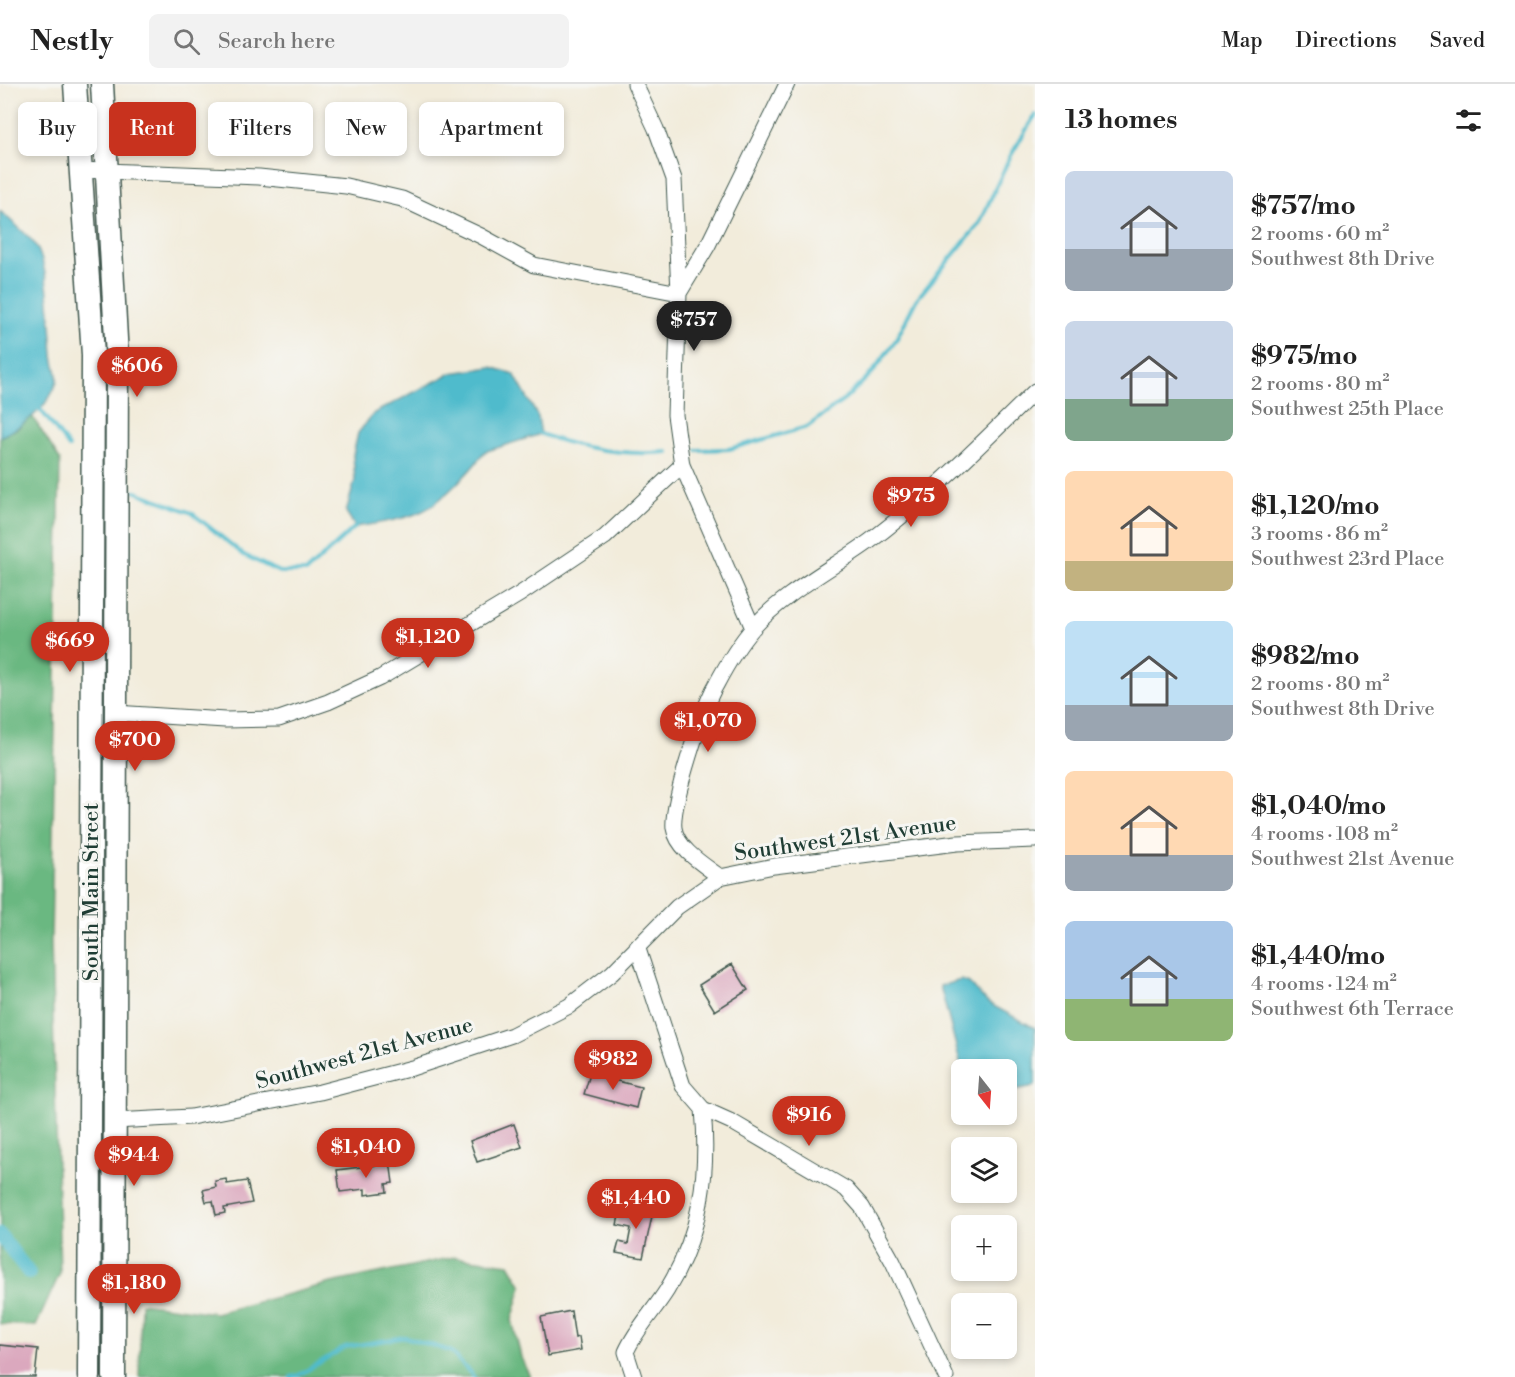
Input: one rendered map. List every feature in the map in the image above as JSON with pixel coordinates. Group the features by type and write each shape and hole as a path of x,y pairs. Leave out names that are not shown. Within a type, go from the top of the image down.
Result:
{"main road":[{"name":"South Main Street","path":"75,84 93,355 89,711 89,1377"},
{"name":"South Main Street","path":"102,84 117,357 114,1377"},
{"path":"89,711 115,713"},
{"path":"90,1118 114,1121"}],"street":[{"path":"635,84 656,129 674,179 679,293 675,415 682,465 753,628"},
{"path":"679,293 718,225 787,84"},
{"path":"80,170 259,177 346,186 402,200 481,236 534,265 679,293"},
{"path":"720,877 686,850 674,830 675,809 686,765 715,686 753,628 794,594 870,540 907,510 1035,391"},
{"path":"115,713 225,720 279,719 328,702 380,678 520,594 596,543 682,465"},
{"name":"Southwest 21st Avenue","path":"114,1121 191,1117 320,1092 412,1068 501,1039 569,1006 612,973 677,907 720,877 774,866 957,843 1035,840"},
{"path":"637,946 682,1086 703,1109 732,1122 846,1189 862,1207 893,1262 946,1377"},
{"path":"634,1377 626,1352 632,1339 658,1304 681,1267 697,1224 707,1160 703,1109"}],"green space":[{"path":"32,416 60,460 51,942 60,1273 36,1326 0,1324 0,437 18,428"},
{"path":"454,1257 509,1264 522,1286 512,1320 521,1357 530,1377 139,1377 141,1303 215,1313 331,1283"}],"water":[{"path":"0,211 22,230 39,252 46,279 57,381 48,399 34,415 0,437"},
{"path":"491,367 514,374 538,417 541,434 484,452 474,466 450,490 421,512 355,527 346,512 355,480 353,455 358,433 374,413 451,373"},
{"path":"961,980 969,983 988,1003 1035,1028 1035,1086 1017,1089 1017,1059 959,1059 940,986"}],"building":[{"path":"732,964 748,990 715,1011 699,985"},
{"path":"590,1074 641,1087 636,1108 584,1094"},
{"path":"514,1124 522,1147 477,1162 470,1141"},
{"path":"390,1161 393,1183 386,1184 387,1192 365,1195 365,1189 340,1192 337,1170"},
{"path":"226,1179 227,1184 247,1181 252,1203 224,1208 225,1213 216,1215 213,1201 206,1202 203,1190 216,1187 215,1181"},
{"path":"632,1203 654,1207 643,1258 616,1253 619,1242 628,1244 631,1228 617,1225 620,1211 630,1213"},
{"path":"571,1311 575,1338 579,1337 581,1350 548,1356 541,1317"},
{"path":"0,1345 38,1349 35,1377 0,1377"}],"waterway":[{"path":"697,450 729,449 807,427 844,400 872,373 896,340 916,300 979,224 1010,157 1035,115"},
{"path":"40,409 69,447"},
{"path":"541,434 571,444 603,450 636,453 668,452"},
{"path":"134,491 192,513 244,555 279,572 306,572 355,527"},
{"path":"0,1235 29,1273"},
{"path":"291,1377 299,1375 345,1347 405,1337 450,1351 474,1377"}]}
